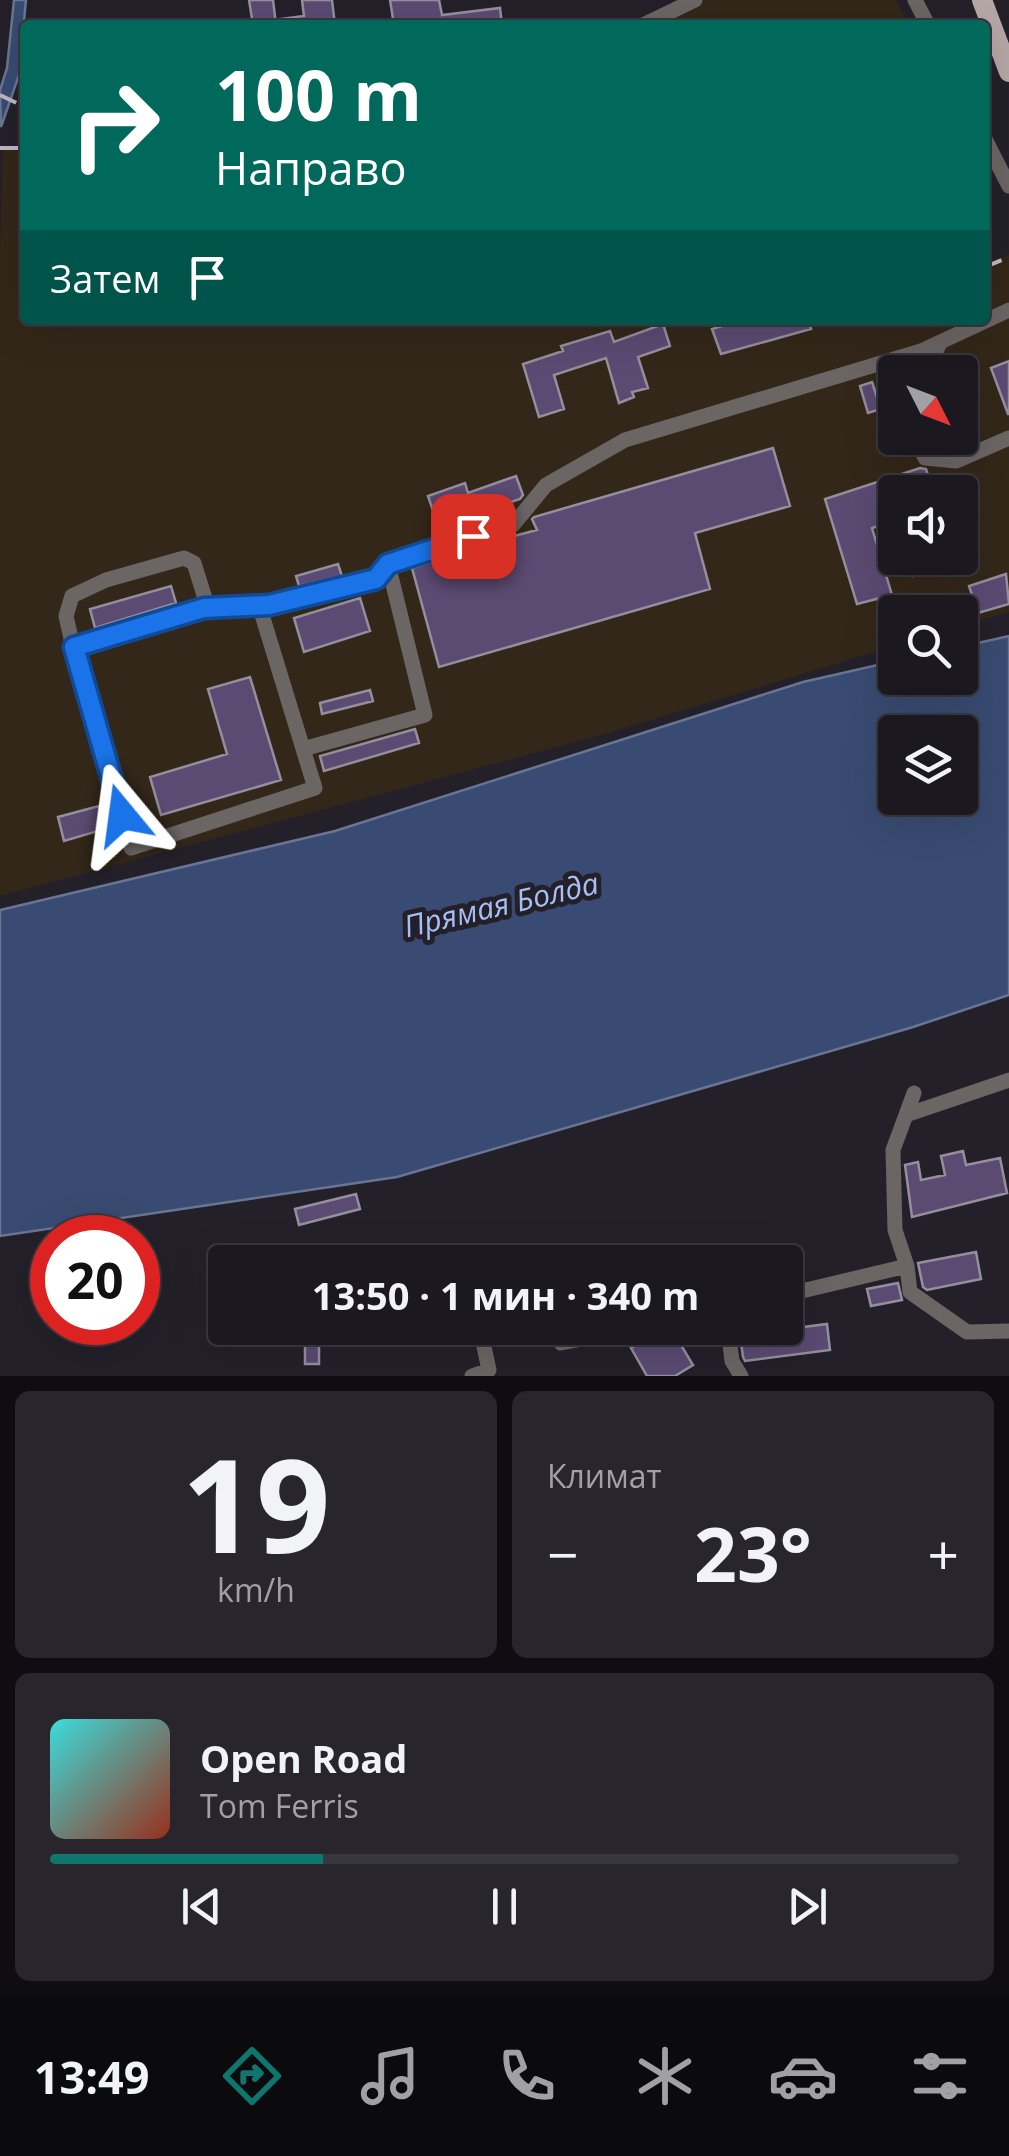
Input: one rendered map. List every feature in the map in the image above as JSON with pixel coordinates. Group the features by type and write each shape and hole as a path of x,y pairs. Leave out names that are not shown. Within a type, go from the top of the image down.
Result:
{"main road":[{"path":"990,21 1009,72"}],"street":[{"path":"653,20 695,0"},
{"path":"990,148 1009,186"},
{"path":"74,647 208,608 260,605 376,579 388,564 514,525 546,485 625,440 940,342 977,325"},
{"path":"934,355 940,342"},
{"path":"978,451 1009,438"},
{"path":"923,455 956,461 970,455"},
{"path":"208,608 194,563 184,558 106,580 72,596 66,616 132,848 314,788 260,605"},
{"path":"303,749 424,715 388,564"},
{"path":"906,1114 1009,1080"},
{"path":"914,1093 893,1150 895,1230 907,1266 910,1292 967,1332 1009,1332"},
{"path":"803,1291 907,1266"},
{"path":"472,1376 489,1370 484,1345"},
{"path":"730,1345 732,1361 741,1376"}],"shaded area":[{"path":"686,0 896,0 906,20 644,20"},
{"path":"3,145 20,150 20,325 990,325 990,261 1009,255 1009,612 978,621 978,595 878,595 878,651 598,736 0,896"}],"water":[{"path":"14,0 26,0 24,20 20,20 19,75 1,127 0,90 7,68"},
{"name":"Прямая Болда","path":"1009,636 1009,995 910,1028 397,1177 141,1215 30,1215 30,1232 0,1236 0,910 335,831 803,682 878,665 878,695 978,695 978,643"}],"building":[{"path":"249,0 273,0 275,20 252,20"},
{"path":"302,0 332,0 334,20 280,19 304,16"},
{"path":"390,0 439,0 442,15 500,8 501,20 393,20"},
{"path":"663,325 670,346 638,357 648,388 632,392 634,397 619,403 606,358 554,375 564,409 539,417 523,364 563,351 561,346 610,331 614,342"},
{"path":"725,325 810,325 811,329 721,354 712,329"},
{"path":"1009,361 1009,414 1008,414 991,368"},
{"path":"872,382 878,410 868,413 860,386"},
{"path":"773,448 790,506 695,533 710,589 439,667 412,568 537,530 534,517"},
{"path":"920,468 926,469 928,475 899,475"},
{"path":"516,476 523,495 520,499 475,514 478,524 470,525 468,521 439,529 428,496 465,483 468,493"},
{"path":"878,482 878,526 872,528 878,548 878,575 886,575 892,595 878,595 878,599 857,604 825,499"},
{"path":"338,564 342,576 299,586 296,576"},
{"path":"1006,574 1009,604 978,613 978,595 972,595 969,586"},
{"path":"171,586 176,603 95,628 90,609"},
{"path":"360,598 370,631 304,652 294,618"},
{"path":"250,677 281,780 161,815 150,777 227,754 208,689"},
{"path":"370,690 373,701 322,714 320,703"},
{"path":"415,729 419,743 324,771 320,756"},
{"path":"99,806 105,829 64,841 58,817"},
{"path":"963,1151 966,1165 1000,1158 1007,1193 912,1217 905,1165 918,1162 921,1180 945,1175 941,1156"},
{"path":"356,1194 360,1209 299,1225 295,1209"},
{"path":"976,1252 981,1279 927,1290 923,1287 918,1263"},
{"path":"898,1283 902,1300 871,1306 867,1289"},
{"path":"827,1324 830,1350 745,1361 741,1345 803,1345 803,1327"},
{"path":"305,1345 319,1345 319,1364 305,1364"},
{"path":"681,1345 693,1365 675,1376 647,1376 631,1348"}],"railway":[{"path":"0,95 20,105"},
{"path":"0,148 20,148"},
{"path":"990,265 1009,257"}],"route":[{"path":"122,815 74,647 204,608 269,605 376,579 388,564 473,536"}]}
